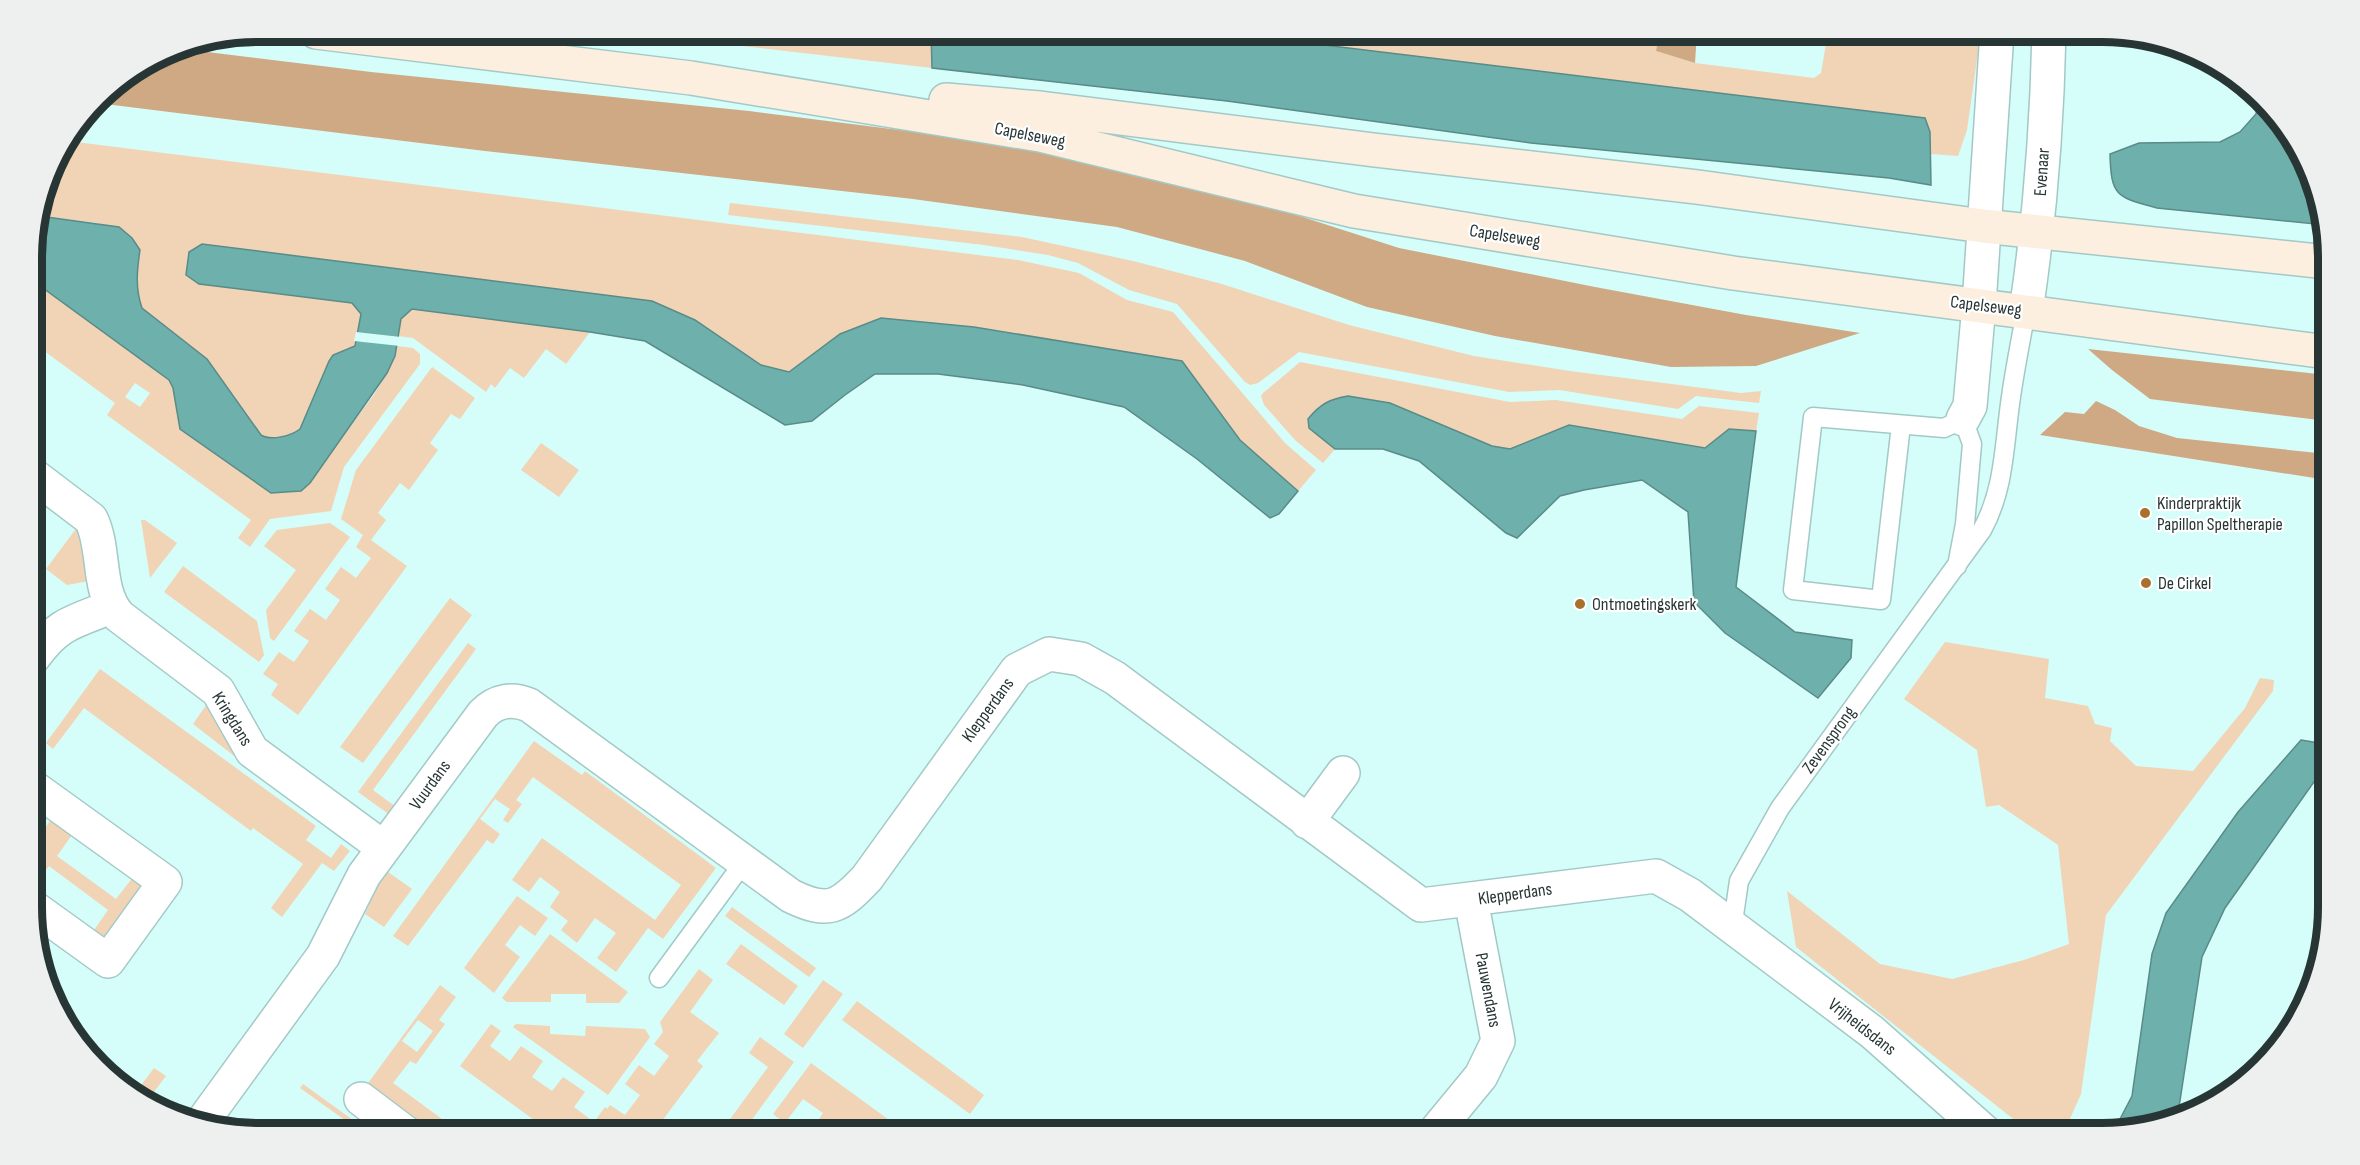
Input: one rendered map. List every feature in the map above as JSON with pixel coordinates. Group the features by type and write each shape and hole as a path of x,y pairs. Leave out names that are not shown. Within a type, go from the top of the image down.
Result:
{"main road":[{"name":"Capelseweg","path":"398,42 691,78 1040,108 1374,150 1697,187 1983,226 2318,261"},
{"name":"Capelseweg","path":"691,78 1040,135 1354,211 1733,273 2318,351"}],"street":[{"path":"1963,419 1970,406 1979,305 1996,42"},
{"name":"Evenaar","path":"2026,311 2038,231 2049,42"},
{"path":"42,482 91,519 96,530 111,608 66,624 55,631 42,647"},
{"name":"Kringdans","path":"111,608 218,691 252,751 384,848"},
{"name":"Klepperdans","path":"831,907 852,894 867,878 1017,670 1049,654 1081,659 1115,678 1420,905 1656,876 1690,895 1732,929"},
{"name":"Vuurdans","path":"205,1117 322,956 364,875 483,714 497,703 510,701 523,703 534,709 791,896 812,906 831,907"},
{"path":"1308,822 1343,773"},
{"path":"42,793 165,882 108,961 42,913"},
{"name":"Pauwendans","path":"1442,1123 1481,1076 1498,1041 1471,900"},
{"name":"Vrijheidsdans","path":"1732,929 1872,1032 1975,1123"},
{"path":"361,1100 392,1123"}],"lane":[{"name":"Zevensprong","path":"1732,929 1739,881 1780,808 1957,566 1991,514 2000,490 2011,397 2026,311"},
{"path":"1900,425 1881,600 1793,590 1813,417 1944,428 1963,419"},
{"name":"Zevensprong","path":"1957,566 1965,524 1972,444 1963,419"},
{"path":"659,978 744,862"}],"shaded area":[{"path":"708,42 931,42 932,68"},
{"path":"1299,42 1657,42 1656,51 1695,63 1814,78 1821,73 1826,42 1980,42 1967,130 1958,156 1930,154 1930,132 1925,118"},
{"path":"1657,42 1696,42 1695,63 1656,51"},
{"path":"197,51 371,72 749,111 995,142 1123,167 1240,197 1399,248 1746,315 1860,333 1756,366 1671,367 1495,336 1367,307 1245,261 1117,227 913,199 485,151 106,104 138,78 175,58"},
{"path":"76,142 1018,260 1079,273 1127,300 1173,312 1285,443 1316,470 1298,491 1240,440 1182,361 974,327 840,334 789,372 761,365 695,320 652,301 202,244 189,252 186,274 199,284 352,303 361,314 355,346 333,355 329,361 300,429 281,437 265,437 142,308 137,279 140,250 98,223 46,217 58,175"},
{"path":"730,203 1022,237 1133,261 1222,284 1349,325 1474,356 1741,393 1761,391 1759,403 1696,396 1678,409 1559,390 1509,392 1299,352 1258,383 1250,385 1177,304 1129,290 1078,263 1048,255 984,245 728,215"},
{"path":"42,287 169,380 173,388 180,429 271,493 296,492 305,488 375,393 387,373 397,346 413,348 420,354 420,364 344,467 331,511 270,519 250,547 238,538 251,520 107,415 115,403 42,349","holes":["135,383 150,393 140,407 125,397"]},
{"path":"411,309 590,332 566,364 546,349 524,378 510,368 495,388 491,384 486,392 413,338 398,336 401,319"},
{"path":"2088,349 2318,374 2318,420 2150,399"},
{"path":"1300,362 1510,402 1556,400 1682,419 1699,406 1759,413 1756,431 1729,429 1705,448 1569,425 1510,449 1492,446 1335,399 1319,406 1308,419 1309,428 1335,449 1323,463 1296,441 1264,405 1261,396"},
{"path":"432,367 475,398 460,419 451,414 430,443 438,450 409,490 400,483 378,513 386,520 371,540 407,566 298,715 271,695 278,684 263,674 279,652 294,662 309,641 294,631 310,609 326,620 340,600 325,589 341,567 356,578 371,558 356,547 363,535 341,519 356,470"},
{"path":"2096,401 2139,426 2177,438 2318,453 2318,479 2040,435 2065,412 2084,414"},
{"path":"541,443 579,470 559,497 521,470"},
{"path":"141,520 145,520 177,543 150,578"},
{"path":"330,523 350,537 274,641 270,638 266,610 296,570 264,546 277,530"},
{"path":"78,526 89,581 67,585 46,569"},
{"path":"183,566 257,621 264,655 259,662 164,592"},
{"path":"450,598 472,615 363,763 340,747"},
{"path":"1945,642 2049,659 2045,698 2088,706 2095,724 2112,728 2110,741 2136,766 2193,771 2245,708 2260,678 2274,680 2273,691 2106,915 2081,1094 2069,1121 2064,1123 2018,1123 1796,947 1787,891 1880,964 1952,979 2024,960 2069,944 2058,845 1999,805 1986,807 1977,750 1904,699"},
{"path":"468,643 476,649 373,790 396,807 390,815 358,792"},
{"path":"100,669 316,826 306,840 331,858 341,844 350,851 334,871 322,863 282,917 271,908 303,864 253,828 251,831 84,708 53,749 46,743"},
{"path":"209,701 238,759 193,724"},
{"path":"534,741 582,775 585,771 716,868 663,939 648,928 616,972 597,958 616,933 595,918 577,943 561,930 568,921 550,907 560,892 540,877 529,892 512,880 542,838 655,920 681,885 533,777 516,800 522,804 508,823 503,820 510,809 495,799 480,819 500,834 493,844 487,840 408,946 393,936"},
{"path":"53,817 74,832 57,856 116,899 134,876 141,884 138,894 106,936 100,937 92,933 108,910 49,866 42,875 42,832"},
{"path":"388,872 412,889 384,927 365,914 377,887"},
{"path":"517,896 548,918 535,936 520,925 505,945 520,957 494,993 464,968"},
{"path":"732,907 816,968 809,977 725,916"},
{"path":"550,934 628,992 619,1003 586,1003 586,994 551,994 551,1002 507,1002 502,998"},
{"path":"741,944 798,986 784,1005 726,964"},
{"path":"699,969 713,980 690,1012 719,1033 697,1061 703,1066 660,1123 538,1123 460,1066 491,1024 501,1031 490,1046 510,1061 521,1046 543,1061 532,1077 552,1091 563,1077 585,1092 574,1107 594,1122 605,1107 607,1109 610,1105 625,1115 640,1095 625,1084 639,1065 654,1076 669,1056 654,1044 663,1032 660,1022"},
{"path":"823,980 843,994 803,1048 784,1034"},
{"path":"440,985 456,997 439,1020 445,1024 416,1064 410,1061 393,1083 447,1123 408,1123 363,1090","holes":["418,1020 433,1031 417,1052 402,1041"]},
{"path":"857,1001 984,1095 970,1114 842,1020"},
{"path":"516,1024 550,1026 550,1034 585,1036 586,1026 645,1029 650,1037 608,1095 513,1027"},
{"path":"760,1037 794,1062 749,1123 727,1123 768,1067 749,1053"},
{"path":"811,1063 893,1123 816,1123 823,1113 803,1099 785,1123 773,1114"},
{"path":"154,1068 166,1076 152,1095 139,1088"},
{"path":"303,1084 357,1123 349,1123 300,1088"}],"water":[{"path":"931,42 1299,42 1925,118 1930,132 1931,185 1889,178 1531,143 1227,101 932,68"},
{"path":"2257,108 2282,138 2296,163 2307,189 2315,224 2157,208 2125,197 2115,187 2110,154 2139,143 2220,142 2240,132 2256,114"},
{"path":"46,217 119,227 132,238 140,250 137,279 142,308 207,359 261,435 265,437 281,437 300,429 329,361 333,355 355,346 361,314 352,303 199,284 186,275 189,252 202,244 652,301 695,320 761,365 789,372 840,334 881,318 974,327 1182,361 1240,440 1298,491 1279,514 1270,518 1197,459 1124,407 1023,385 938,374 875,374 812,421 785,425 645,341 412,309 401,319 395,356 387,373 310,483 301,491 271,493 180,429 173,388 169,380 42,287 42,244"},
{"path":"1348,396 1390,403 1492,446 1510,449 1569,425 1705,448 1729,429 1756,431 1736,587 1795,632 1852,640 1851,658 1818,698 1725,633 1694,602 1688,512 1642,480 1560,496 1517,538 1506,533 1419,461 1383,449 1335,449 1309,428 1308,419 1321,406"},
{"path":"2301,740 2318,743 2318,776 2225,908 2202,957 2179,1109 2158,1116 2118,1123 2132,1096 2152,954 2166,913 2238,812"}],"pier":[{"path":"356,332 401,337 400,346 354,341"}],"place":[{"name":"Kinderpraktijk Papillon Speltherapie","path":"2145,513"},
{"name":"De Cirkel","path":"2146,583"},
{"name":"Ontmoetingskerk","path":"1580,604"}]}
